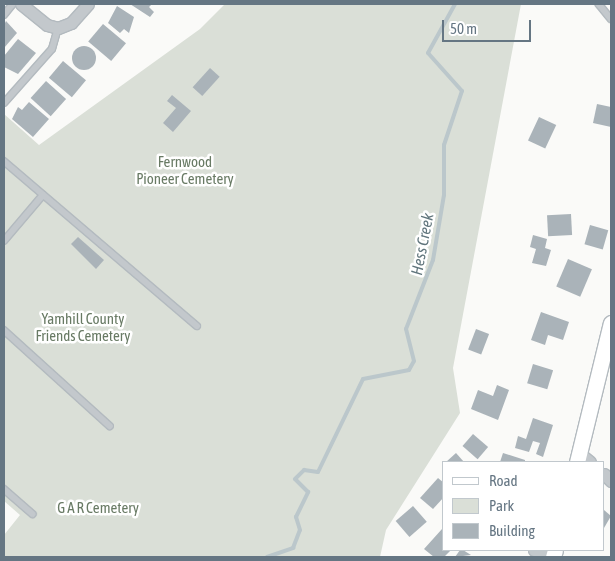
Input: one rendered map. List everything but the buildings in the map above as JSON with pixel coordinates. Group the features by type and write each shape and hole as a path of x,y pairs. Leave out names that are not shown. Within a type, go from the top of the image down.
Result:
{"main road":[{"path":"582,459 611,323"}],"street":[{"path":"22,4 47,25 58,28 70,23 88,4"},
{"path":"538,551 555,555"}],"lane":[{"path":"4,15 14,4"},
{"path":"599,4 611,19"},
{"path":"4,103 52,48 58,28"},
{"path":"4,161 197,326"},
{"path":"4,241 43,195"},
{"path":"4,330 110,426"},
{"path":"4,489 33,514"}],"green space":[{"path":"225,4 521,4 453,368 460,413 386,530 380,557 4,557 4,535 20,515 4,501 4,114 39,145 200,29"}],"waterway":[{"name":"Hess Creek","path":"267,557 293,548 300,530 296,517 308,492 295,479 304,470 318,472 363,379 409,370 414,361 406,329 433,260 444,195 444,145 462,91 428,53 455,4"}],"park label":[{"name":"Fernwood Pioneer Cemetery","path":"185,170"},
{"name":"Yamhill County Friends Cemetery","path":"83,326"},
{"name":"G A R Cemetery","path":"98,508"}]}
